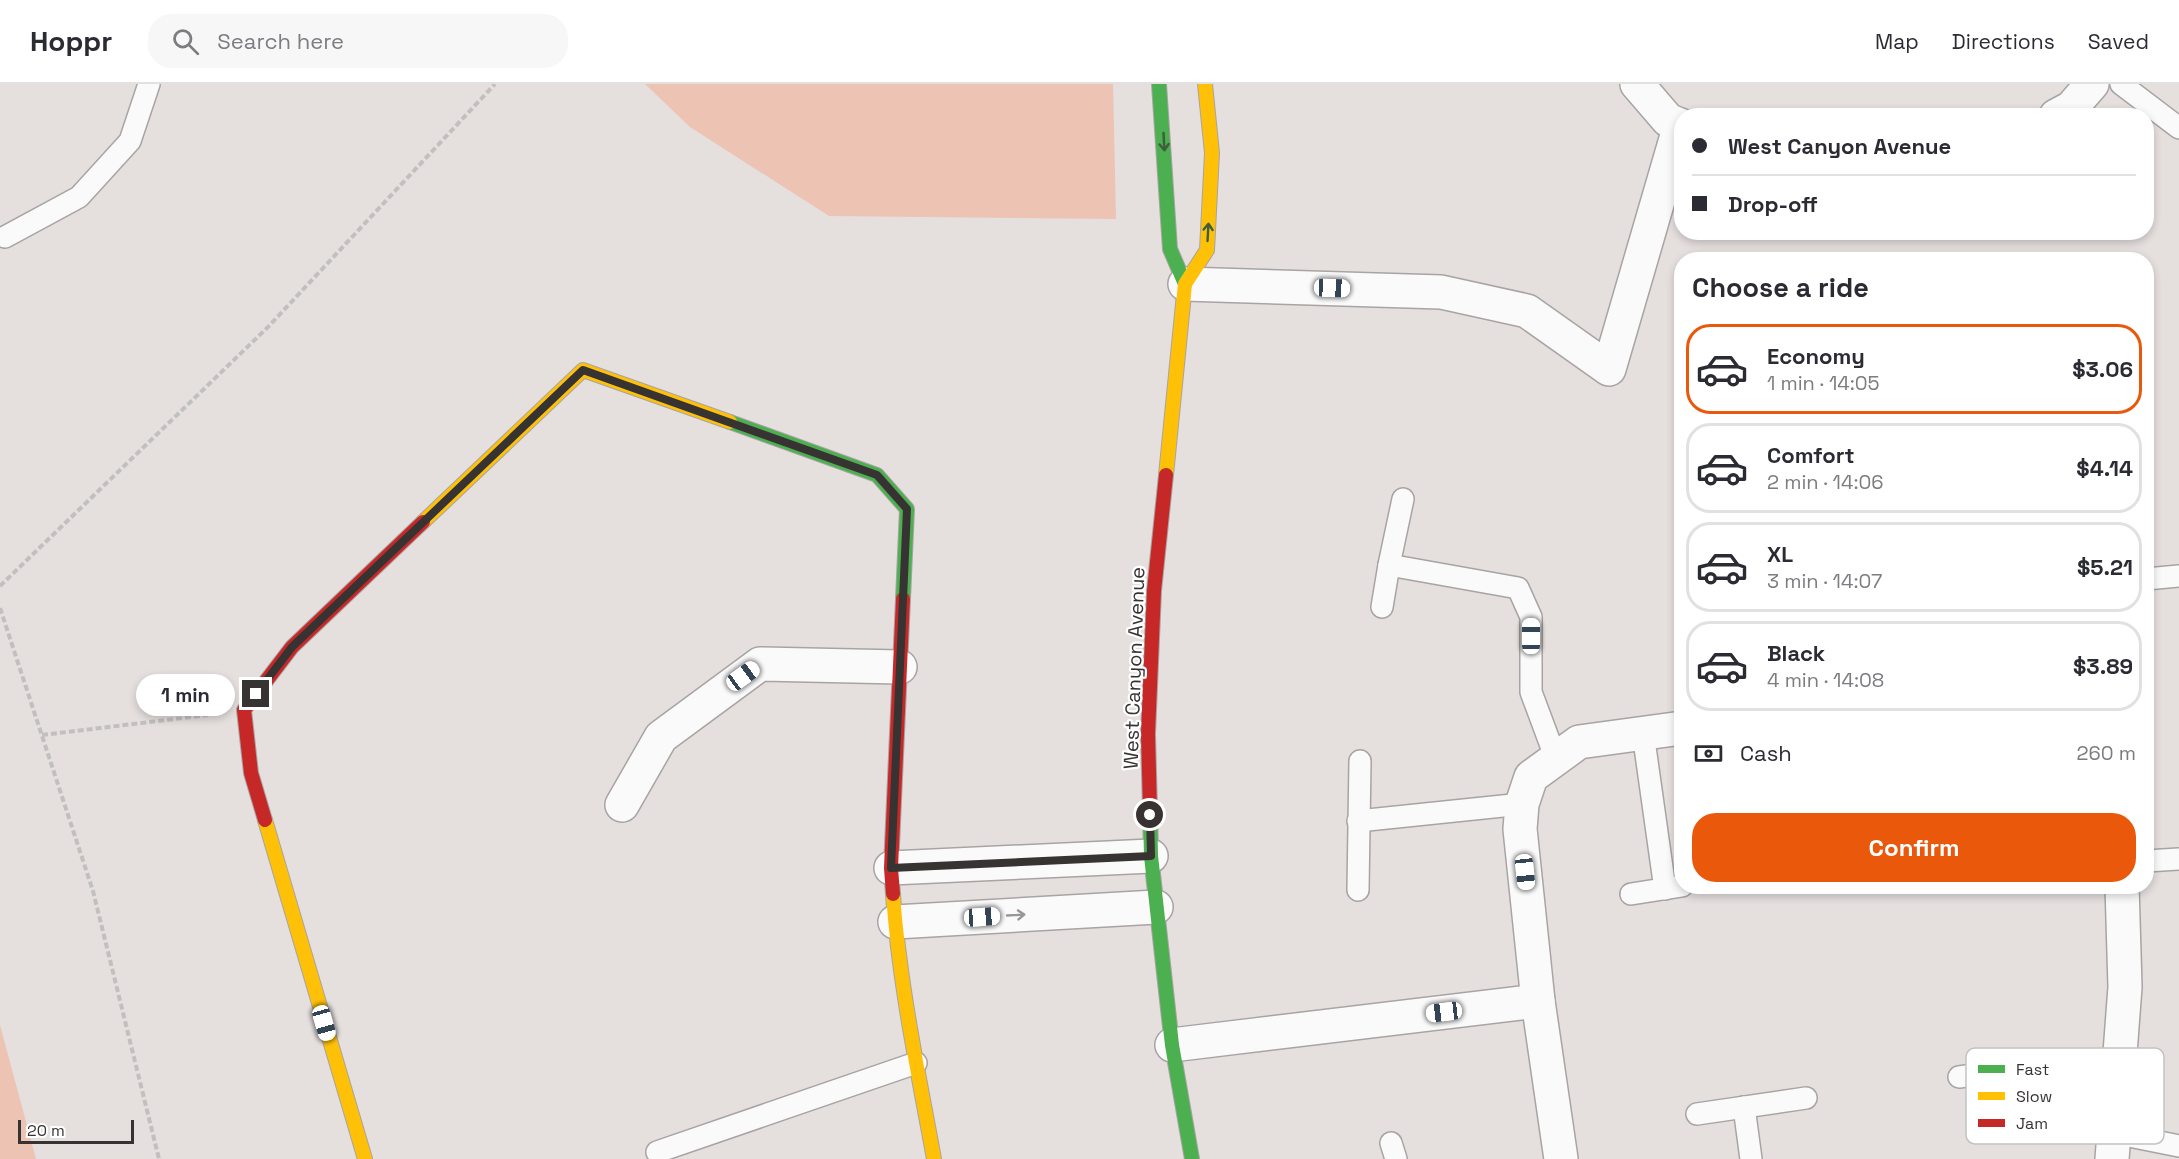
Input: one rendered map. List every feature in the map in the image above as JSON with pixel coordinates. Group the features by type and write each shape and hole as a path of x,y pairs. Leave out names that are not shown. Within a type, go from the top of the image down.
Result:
{"street":[{"name":"West Canyon Avenue","path":"1159,84 1170,249 1185,284"},
{"name":"West Canyon Avenue","path":"1192,1159 1172,1045 1156,907 1151,856 1148,734 1154,591 1185,284 1207,250 1212,153 1205,84"},
{"path":"1637,84 1668,120 1674,122"},
{"path":"2071,108 2092,84"},
{"path":"1185,284 1441,292 1527,312 1609,369 1674,149"},
{"path":"365,1159 251,773 244,710 292,647 583,370 877,475 907,509 891,868 895,922 916,1063 934,1159"},
{"path":"622,805 661,737 760,664 900,667"},
{"path":"1561,1159 1538,1001 1520,829 1522,804 1531,777 1579,741 1674,729"},
{"path":"891,868 1151,856"},
{"path":"2121,1048 2125,987 2122,894"},
{"path":"895,922 1156,907"},
{"path":"1172,1045 1538,1001"}],"lane":[{"path":"5,237 79,197 130,141 149,84"},
{"path":"2121,84 2153,108"},
{"path":"2154,109 2179,128"},
{"path":"1382,607 1403,499"},
{"path":"1389,565 1518,588 1531,617 1531,692 1556,759"},
{"path":"2154,578 2179,576"},
{"path":"1631,894 1673,888 1643,733"},
{"path":"1359,890 1360,761"},
{"path":"1359,820 1522,804"},
{"path":"2154,861 2179,859"},
{"path":"657,1152 916,1063"},
{"path":"1959,1077 1966,1076"},
{"path":"1697,1114 1806,1098"},
{"path":"1744,1107 1751,1159"},
{"path":"2113,1146 2179,1146"}],"path":[{"path":"0,586 268,327 495,84"},
{"path":"0,608 93,891 159,1159"},
{"path":"42,735 244,710"}],"shaded area":[{"path":"645,84 1113,84 1116,219 829,216 690,127"},
{"path":"0,1025 36,1159 0,1159"}],"traffic: fast":[{"path":"1159,84 1170,249 1185,284"},
{"path":"730,422 877,475 907,509 903,599"},
{"path":"1150,810 1151,856 1172,1045 1192,1159"}],"traffic: slow":[{"path":"1166,475 1185,284 1207,250 1212,153 1205,84"},
{"path":"423,522 583,370 730,422"},
{"path":"265,820 365,1159"},
{"path":"893,894 904,994 934,1159"}],"traffic: jam":[{"path":"1150,810 1148,734 1154,591 1166,475"},
{"path":"265,820 251,773 244,710 292,647 423,522"},
{"path":"893,894 891,868 903,599"}],"route":[{"path":"256,694 292,647 583,370 877,475 907,509 891,868 1151,856 1150,815"}]}
